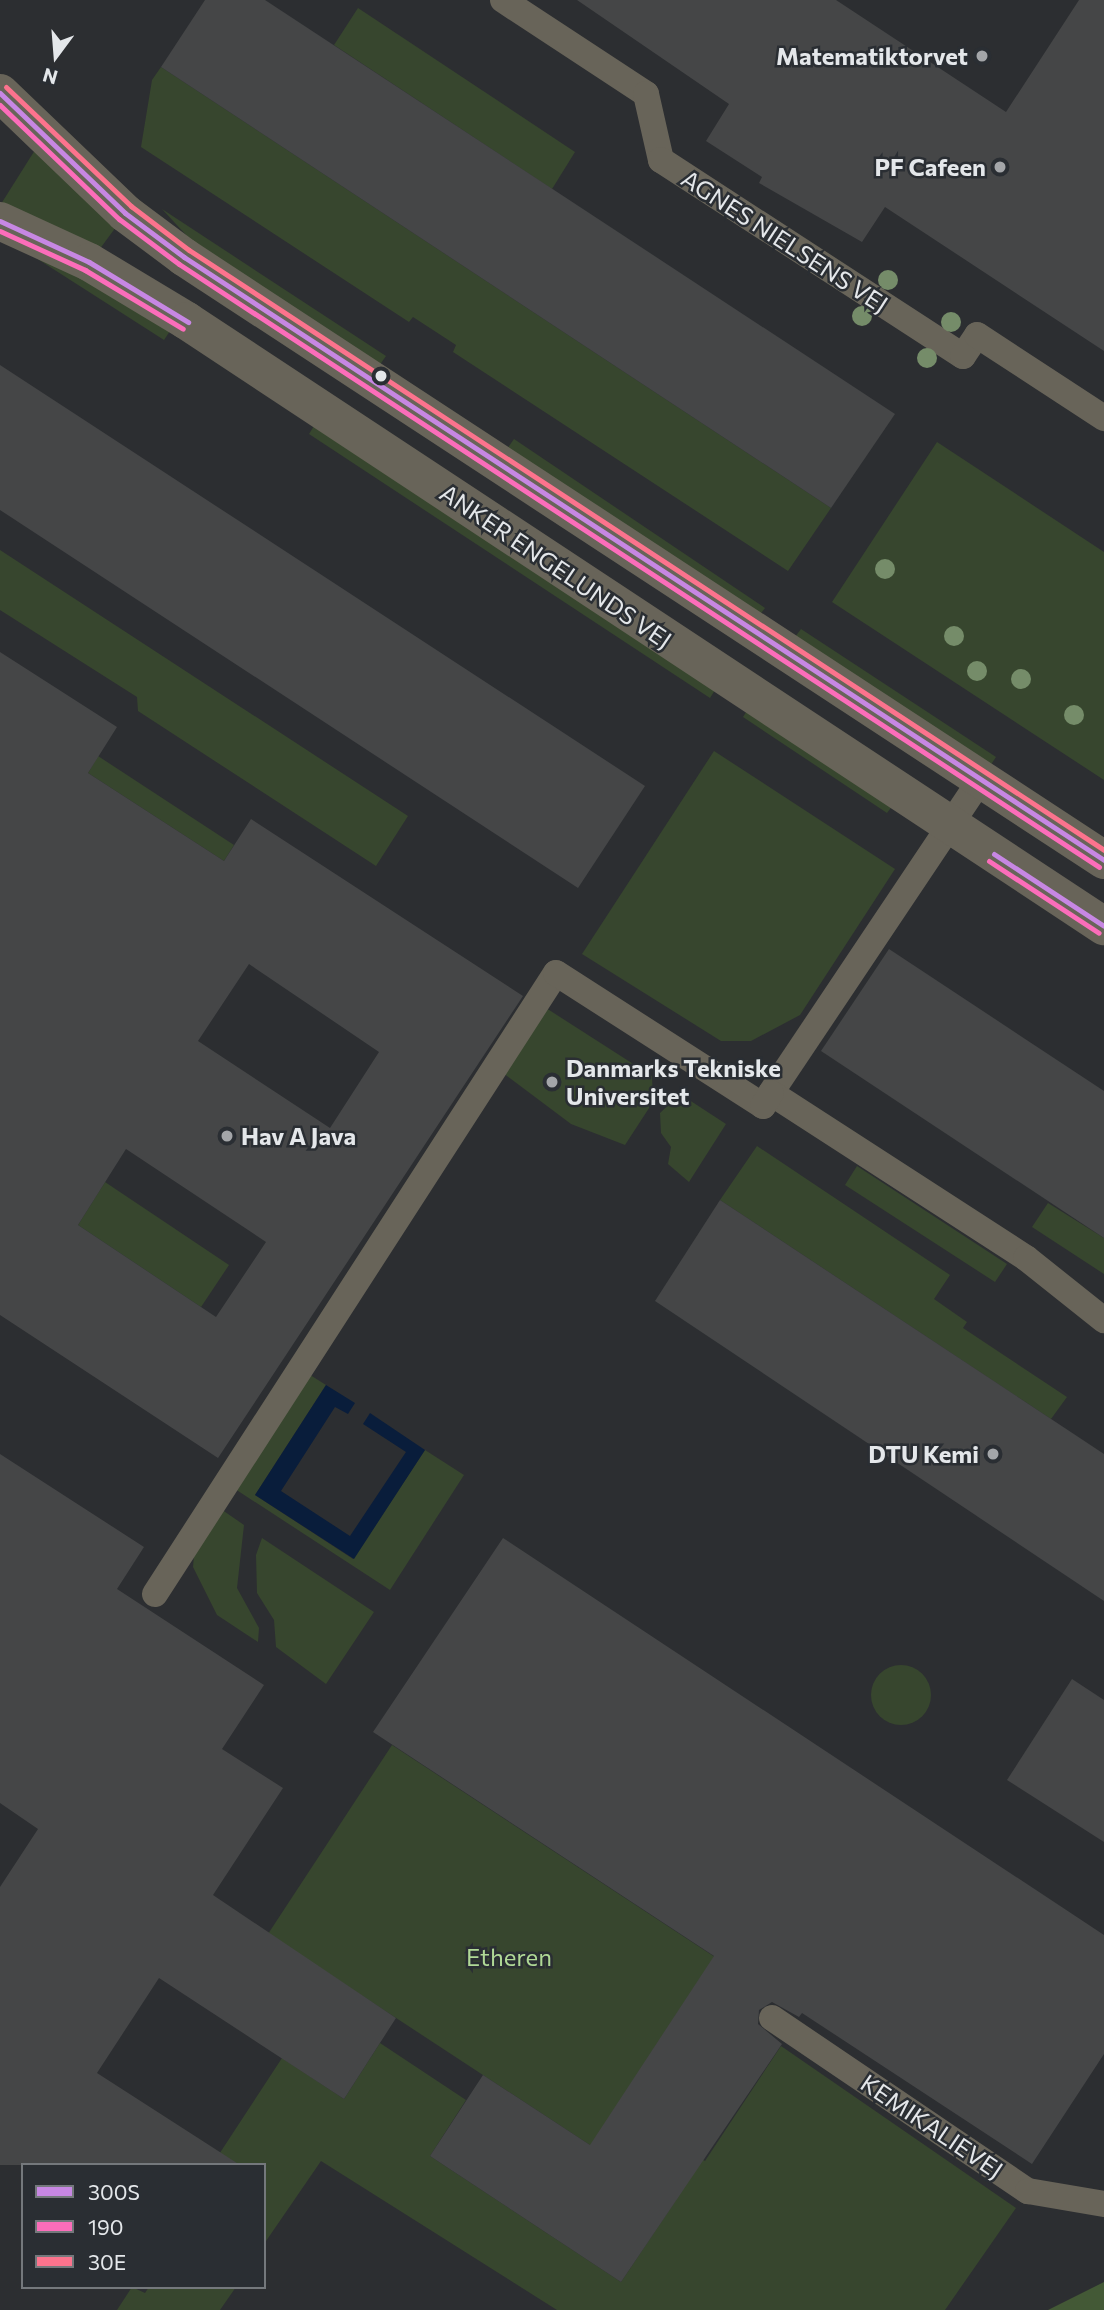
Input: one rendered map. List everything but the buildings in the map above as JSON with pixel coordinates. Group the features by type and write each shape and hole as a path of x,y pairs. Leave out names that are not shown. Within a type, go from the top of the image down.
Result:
{"street":[{"path":"0,93 125,213 184,257 1104,860"},
{"name":"ANKER ENGELUNDS VEJ","path":"0,221 89,262 187,321 1104,926"}],"lane":[{"name":"AGNES NIELSENS VEJ","path":"503,0 646,94 661,160 962,356 977,335 1104,418"},
{"path":"155,1594 556,973 763,1106 981,779"},
{"path":"771,1093 1026,1258 1104,1320"},
{"name":"KEMIKALIEVEJ","path":"772,2018 1028,2191 1104,2204"}],"green space":[{"path":"358,8 575,152 552,189 334,45"},
{"path":"161,67 831,508 788,571 453,352 456,345 413,317 409,322 141,147 152,80"},
{"path":"35,150 116,227 99,250 1,204"},
{"path":"162,209 386,356 379,366 199,249"},
{"path":"36,258 80,275 170,331 164,340"},
{"path":"314,426 715,690 710,698 309,434"},
{"path":"514,439 765,608 759,616 507,449"},
{"path":"937,442 1104,552 1104,780 832,602"},
{"path":"0,550 408,816 376,866 138,711 137,697 0,610"},
{"path":"801,629 996,757 990,766 795,637"},
{"path":"748,709 893,805 887,813 743,717"},
{"path":"714,751 895,869 800,1015 751,1041 721,1041 582,954"},
{"path":"98,756 234,845 224,861 88,773"},
{"path":"546,1008 652,1076 653,1102 625,1145 571,1124 503,1073"},
{"path":"680,1094 726,1124 689,1182 668,1164 671,1147 661,1133 660,1113"},
{"path":"757,1146 950,1275 934,1299 967,1322 963,1328 1067,1397 1051,1419 720,1200"},
{"path":"857,1166 1007,1264 995,1282 845,1185"},
{"path":"105,1182 229,1265 201,1307 78,1225"},
{"path":"1048,1203 1104,1238 1104,1274 1032,1227"},
{"path":"307,1373 326,1385 255,1495 353,1559 425,1450 464,1475 390,1590 232,1487"},
{"path":"218,1507 244,1525 237,1588 259,1628 258,1642 217,1615 193,1567 195,1544"},
{"path":"262,1538 374,1612 326,1684 276,1647 274,1620 257,1593 256,1555"},
{"path":"895,1665 907,1665 923,1673 929,1683 929,1707 923,1717 907,1725 895,1725 879,1717 871,1701 871,1689 879,1673"},
{"name":"Etheren","path":"392,1745 727,1965 602,2153 268,1934"},
{"path":"380,2043 466,2100 430,2156 621,2282 676,2200 684,2148 705,2161 781,2046 1016,2208 945,2310 557,2310 321,2161 266,2241 266,2163 213,2163 282,2058 344,2099"},
{"path":"1104,2282 1104,2310 1048,2310"},
{"path":"131,2289 145,2293 148,2289 235,2289 220,2310 117,2310"}],"water":[{"path":"326,1385 355,1403 348,1414 335,1407 281,1491 350,1536 406,1452 363,1424 370,1413 425,1450 354,1559 255,1495"}],"transit line":[{"name":"30E","path":"6,87 131,206 189,250 1104,850"},
{"name":"300S","path":"0,93 125,213 184,257 1104,860"},
{"name":"190","path":"0,105 119,219 179,264 1099,867"},
{"name":"300S","path":"0,221 89,262 188,322"},
{"name":"190","path":"0,231 85,270 183,329"},
{"name":"300S","path":"994,854 1104,926"},
{"name":"190","path":"989,861 1099,933"}],"place":[{"name":"Matematiktorvet","path":"982,56"},
{"name":"PF Cafeen","path":"1000,167"},
{"name":"Danmarks Tekniske Universitet","path":"552,1082"},
{"name":"Hav A Java","path":"227,1136"},
{"name":"DTU Kemi","path":"993,1454"}]}
